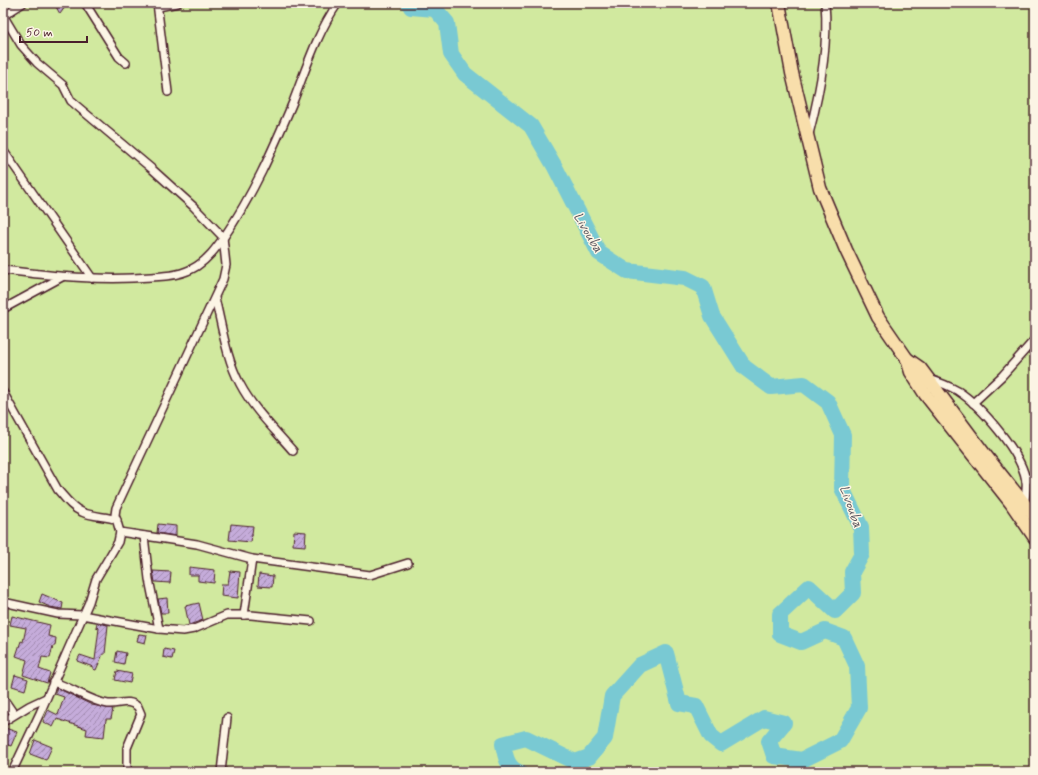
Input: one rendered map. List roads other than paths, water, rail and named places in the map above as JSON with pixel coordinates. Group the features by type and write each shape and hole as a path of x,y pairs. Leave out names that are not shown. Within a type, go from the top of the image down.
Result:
{"highway":[{"path":"779,3 808,140 820,188 846,250 878,317 907,359 911,372 925,394 1011,503 1035,538"},
{"path":"907,359 920,368 986,456 1035,517"}],"street":[{"path":"12,772 53,682 96,579 118,542 120,532 115,512 122,493 215,298 226,265 223,238 193,206 71,101 63,85 36,63 22,45 3,15 23,3"},
{"path":"85,3 119,57 126,63"},
{"path":"168,92 157,5 178,3"},
{"path":"3,270 62,277 139,278 171,276 196,266 208,258 246,203 261,175 323,26 338,3"},
{"path":"808,140 820,86 826,17 824,3"},
{"path":"3,150 92,278"},
{"path":"3,309 62,277"},
{"path":"215,298 231,363 240,384 251,401 293,451"},
{"path":"973,403 1002,376 1035,339"},
{"path":"928,378 958,391 973,403 1003,437 1020,464 1026,482 1025,503"},
{"path":"3,392 58,490 70,504 82,512 117,520"},
{"path":"1026,482 1035,475"},
{"path":"120,532 197,544 252,559 370,575 408,563"},
{"path":"144,536 149,579 159,629"},
{"path":"244,615 252,559"},
{"path":"3,602 58,614 82,615 159,629 183,631 203,626 220,617 244,615 312,621"},
{"path":"53,682 69,687 107,704 127,702 138,707 141,714 127,748 127,772"},
{"path":"3,698 14,714"},
{"path":"3,722 14,714 46,698"},
{"path":"221,772 228,718"}],"waterway":[{"name":"Livouba","path":"409,3 411,7 435,9 447,23 451,54 465,74 531,126 555,167 599,253 627,271 685,278 703,287 712,316 744,367 771,387 804,384 828,402 843,435 842,488 861,527 862,554 852,572 853,593 835,611 809,587 780,614 780,634 801,642 825,631 844,638 857,666 859,708 840,741 802,760 774,756 769,741 784,723 764,718 721,744 711,736 696,706 679,703 666,653 640,665 612,696 605,738 589,757 575,762 526,738 503,744 509,764 519,772"}]}
